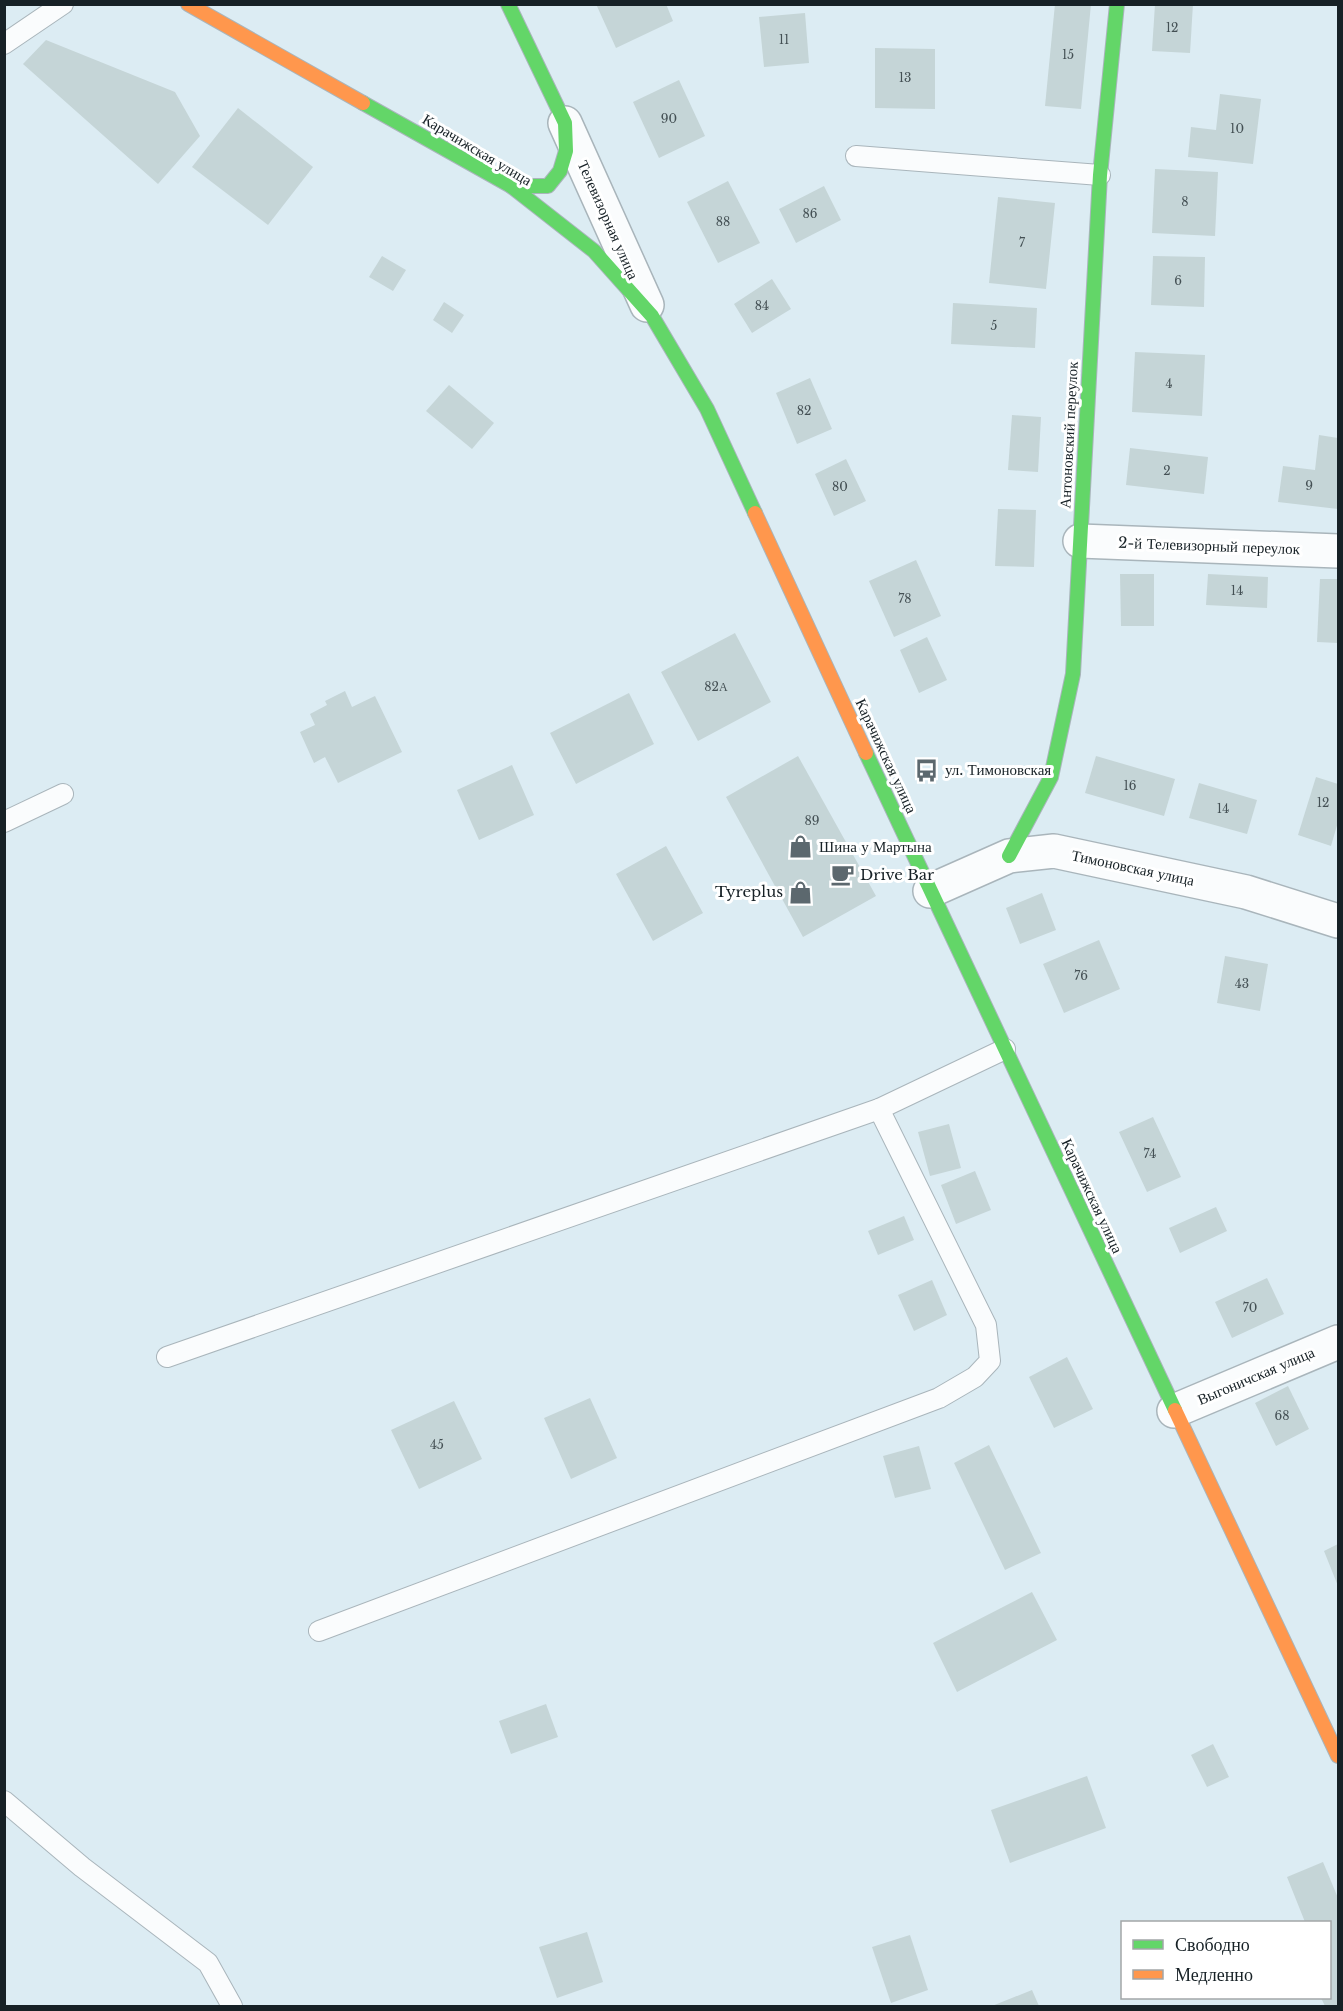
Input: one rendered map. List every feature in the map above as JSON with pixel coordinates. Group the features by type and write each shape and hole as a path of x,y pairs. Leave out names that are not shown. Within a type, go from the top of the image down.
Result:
{"main road":[{"name":"Карачижская улица","path":"188,4 511,186 594,251 652,316 707,409 1174,1411 1336,1746"},
{"name":"Телевизорная улица","path":"508,4 565,123 566,151 560,171 548,186 511,186"},
{"name":"Антоновский переулок","path":"1009,856 1051,777 1073,674 1100,175 1117,4"}],"street":[{"name":"Телевизорная улица","path":"565,123 652,316"},
{"name":"2-й Телевизорный переулок","path":"1080,541 1338,551"},
{"name":"Тимоновская улица","path":"930,891 1009,856 1054,851 1246,892 1338,921"},
{"name":"Выгоничская улица","path":"1174,1411 1338,1342"}],"lane":[{"path":"4,44 63,4"},
{"path":"856,156 1100,175"},
{"path":"4,822 63,794"},
{"path":"167,1358 879,1109 1005,1049"},
{"path":"319,1630 939,1398 975,1377 990,1361 986,1325 879,1109"},
{"path":"4,1801 82,1867 208,1963 232,2007"}],"building":[{"path":"596,4 666,4 673,21 616,48"},
{"path":"1055,4 1091,4 1081,109 1045,106"},
{"path":"1155,4 1193,4 1190,53 1152,51"},
{"path":"805,13 809,63 764,67 759,17"},
{"path":"46,40 175,92 200,136 158,184 23,64"},
{"path":"875,48 935,49 935,109 875,108"},
{"path":"679,80 705,136 659,158 633,102"},
{"path":"1220,94 1261,99 1253,164 1188,157 1191,127 1216,130"},
{"path":"238,108 313,167 268,225 192,167"},
{"path":"1155,169 1218,172 1215,236 1152,233"},
{"path":"728,181 760,243 718,263 687,202"},
{"path":"824,186 841,220 796,243 779,209"},
{"path":"998,197 1055,203 1046,289 989,283"},
{"path":"382,256 406,270 393,291 369,277"},
{"path":"1153,256 1205,257 1204,307 1151,305"},
{"path":"772,279 791,309 752,333 734,304"},
{"path":"444,302 464,315 452,333 433,320"},
{"path":"953,303 1037,308 1035,348 951,344"},
{"path":"1135,352 1205,355 1202,416 1132,412"},
{"path":"810,378 832,429 797,444 776,393"},
{"path":"449,385 494,423 472,449 426,411"},
{"path":"1012,415 1041,417 1038,472 1008,470"},
{"path":"1319,435 1338,438 1338,509 1278,502 1283,466 1315,470"},
{"path":"1130,448 1208,457 1204,494 1126,485"},
{"path":"846,459 866,501 834,516 815,474"},
{"path":"998,509 1036,510 1034,567 995,566"},
{"path":"916,560 941,616 894,637 869,581"},
{"path":"1120,574 1154,574 1154,626 1121,626"},
{"path":"1208,574 1268,577 1267,608 1206,605"},
{"path":"1320,579 1338,579 1338,643 1317,642"},
{"path":"735,633 771,702 698,741 661,672"},
{"path":"927,637 947,680 919,693 900,650"},
{"path":"345,691 352,707 375,696 402,752 338,783 325,757 314,763 300,732 315,725 310,714 327,705 325,701"},
{"path":"629,693 654,744 576,784 550,733"},
{"name":"Шина у Мартына","path":"798,756 876,896 803,937 726,797"},
{"path":"1096,756 1175,779 1164,816 1085,793"},
{"path":"512,765 534,815 479,840 457,790"},
{"path":"1316,777 1338,784 1338,822 1331,846 1298,835"},
{"path":"1199,783 1257,800 1247,834 1189,818"},
{"path":"666,846 703,913 653,941 616,874"},
{"path":"1042,893 1056,930 1020,944 1006,908"},
{"path":"1099,940 1120,989 1064,1013 1043,964"},
{"path":"1225,956 1268,964 1260,1011 1217,1003"},
{"path":"1153,1117 1181,1177 1147,1192 1119,1132"},
{"path":"949,1124 961,1168 930,1176 918,1132"},
{"path":"975,1171 991,1210 956,1224 941,1185"},
{"path":"1216,1207 1227,1231 1180,1253 1169,1228"},
{"path":"904,1216 914,1240 878,1255 868,1231"},
{"path":"1267,1278 1284,1314 1232,1338 1215,1302"},
{"path":"932,1280 947,1315 914,1331 898,1295"},
{"path":"1067,1357 1093,1409 1054,1428 1029,1377"},
{"path":"1288,1386 1309,1429 1276,1446 1255,1403"},
{"path":"590,1398 617,1458 571,1479 544,1418"},
{"path":"454,1401 482,1459 419,1489 391,1430"},
{"path":"989,1445 1041,1553 1005,1570 954,1463"},
{"path":"919,1446 931,1489 895,1498 883,1456"},
{"path":"1338,1544 1338,1586 1324,1551"},
{"path":"1032,1592 1057,1640 957,1692 933,1643"},
{"path":"546,1704 558,1737 511,1754 499,1721"},
{"path":"1213,1744 1229,1777 1207,1787 1191,1755"},
{"path":"1087,1776 1106,1828 1010,1863 991,1810"},
{"path":"1323,1862 1338,1898 1338,2006 1325,2006 1322,1999 1331,1999 1331,1921 1305,1921 1287,1877"},
{"path":"587,1932 603,1982 557,1998 539,1947"},
{"path":"910,1935 928,1990 891,2003 872,1947"},
{"path":"1032,1990 1039,2006 992,2006"}],"traffic: fast":[{"path":"508,4 565,123 566,151 560,171 548,186 511,186"},
{"path":"1009,856 1051,777 1073,674 1100,175 1117,4"},
{"path":"363,103 511,186 594,251 652,316 707,409 755,513"},
{"path":"866,753 1175,1410"}],"traffic: slow":[{"path":"188,4 363,103"},
{"path":"755,513 866,753"},
{"path":"1175,1410 1338,1756"}],"place":[{"name":"ул. Тимоновская","path":"927,770"},
{"name":"Шина у Мартына","path":"801,847"},
{"name":"Drive Bar","path":"842,875"},
{"name":"Tyreplus","path":"801,892"}]}
